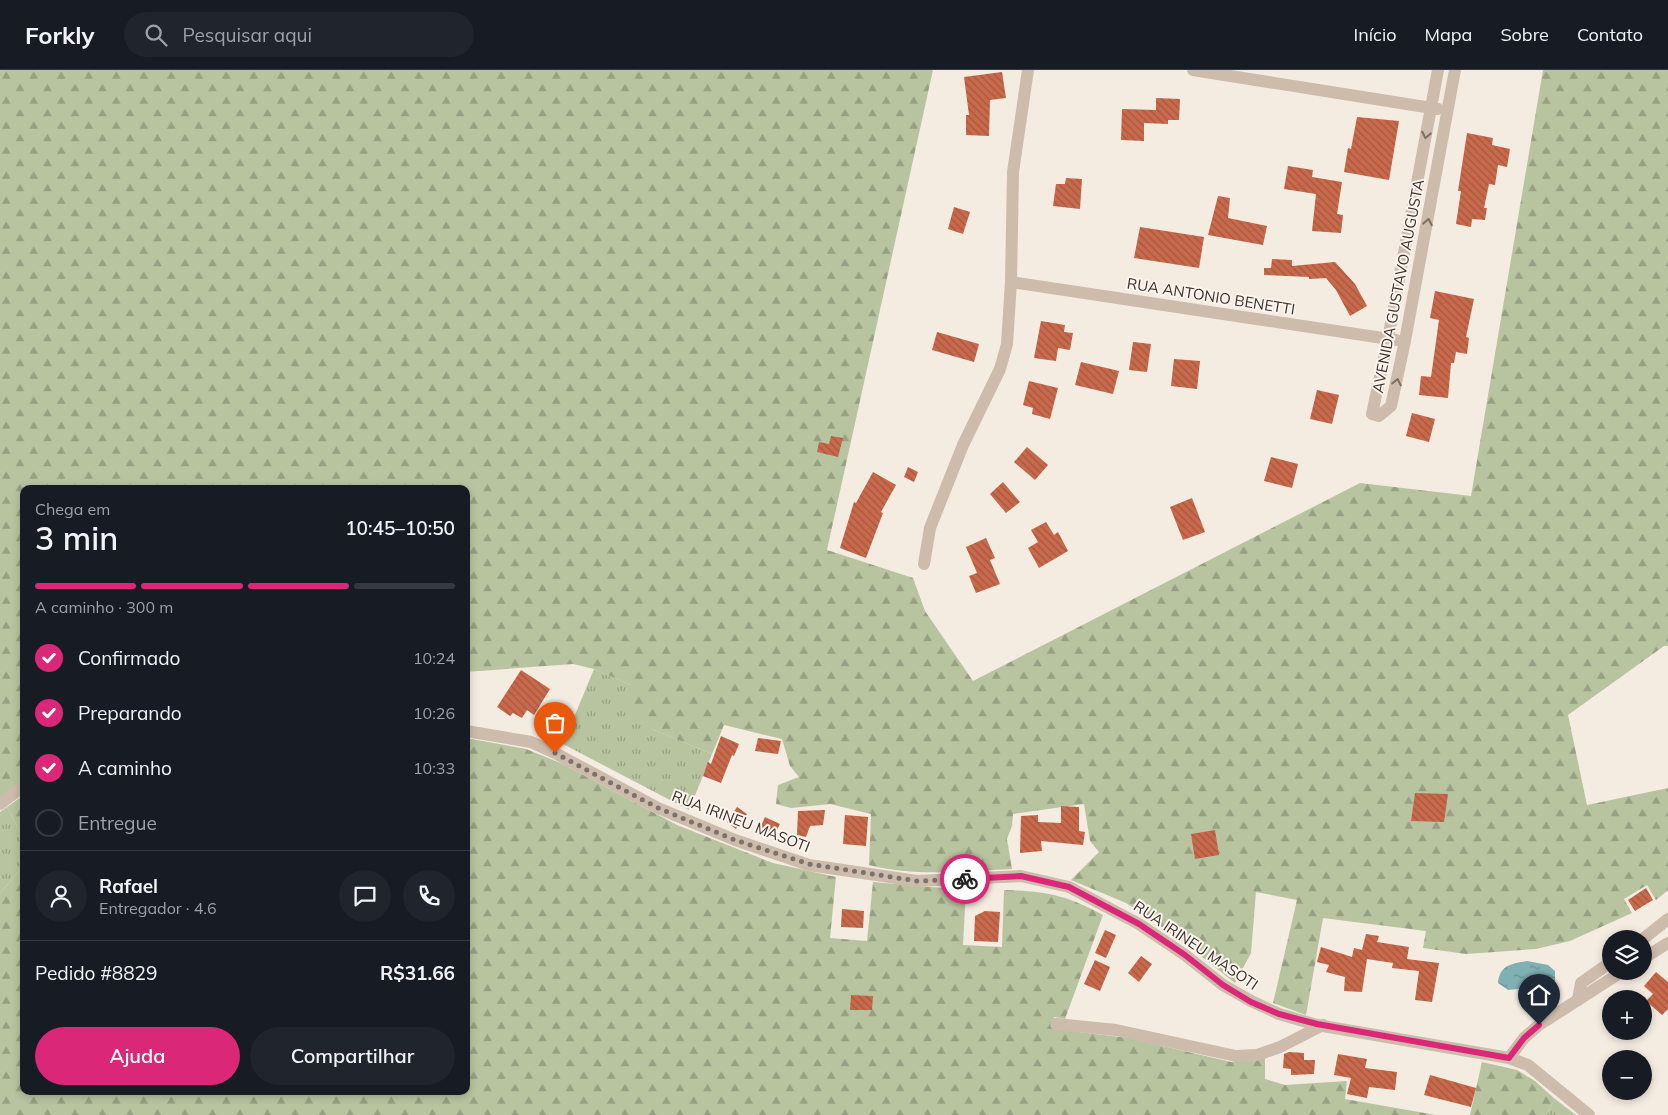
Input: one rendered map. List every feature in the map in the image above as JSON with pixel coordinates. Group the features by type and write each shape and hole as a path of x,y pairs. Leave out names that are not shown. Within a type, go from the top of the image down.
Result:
{"street":[{"path":"924,564 930,528 963,445 1000,369 1007,344 1011,282 1013,172 1028,70"},
{"path":"1193,70 1449,112"},
{"name":"AVENIDA GUSTAVO AUGUSTA","path":"1438,70 1388,339 1372,414 1379,416 1391,406 1449,112 1455,70"},
{"name":"RUA ANTONIO BENETTI","path":"1011,282 1405,341"},
{"name":"RUA IRINEU MASOTI","path":"470,732 531,742 658,808 743,843 809,864 917,881 1021,876 1069,887 1139,924 1185,955 1223,985 1251,1002 1279,1014 1323,1025 1509,1058 1528,1066 1589,1115"},
{"path":"0,804 20,789"},
{"path":"1652,932 1668,919"},
{"path":"1652,953 1668,943"},
{"path":"1578,1000 1581,983 1602,968"},
{"path":"1509,1058 1524,1038 1610,980"},
{"path":"1056,1024 1116,1030 1236,1056 1257,1055 1323,1025"}],"green space":[{"path":"0,70 933,70 827,550 913,578 925,611 973,681 1360,483 1471,496 1543,70 1668,70 1668,646 1664,646 1568,715 1587,805 1668,788 1668,890 1656,900 1647,885 1624,899 1632,913 1570,941 1536,949 1466,954 1423,948 1426,931 1323,918 1306,1015 1273,1003 1297,900 1256,892 1251,953 1235,983 1178,938 1126,903 1071,880 1099,852 1090,841 1084,804 1013,814 1012,826 1007,839 1012,869 922,872 887,869 869,865 871,814 830,804 791,808 776,804 778,785 799,777 790,766 782,739 724,725 712,754 652,729 626,702 631,685 594,669 573,664 470,672 470,485 20,485 20,782 0,799"},
{"path":"594,669 631,685 652,729 712,754 689,810 563,744"},
{"path":"470,739 526,749 563,764 677,825 773,863 836,877 830,938 867,941 873,882 966,890 963,945 1002,947 1004,890 1056,895 1078,903 1103,915 1065,1019 1054,1017 1053,1029 1129,1038 1231,1062 1265,1058 1265,1079 1285,1085 1347,1081 1345,1099 1436,1115 0,1115 0,893 20,870 20,1095 470,1095"},
{"path":"20,798 20,832 7,807"},
{"path":"7,807 20,832 20,870 0,893 0,812"},
{"path":"1482,1062 1517,1070 1535,1081 1555,1099 1546,1115 1470,1115"},
{"path":"1555,1099 1576,1115 1546,1115"}],"water":[{"path":"1527,961 1548,965 1555,971 1555,982 1547,986 1508,990 1498,983 1501,972 1504,969 1512,964"}],"building":[{"path":"1002,72 1006,98 990,100 989,136 966,135 966,115 969,115 964,77"},
{"path":"1156,98 1180,99 1179,120 1168,120 1168,124 1144,123 1144,141 1121,140 1122,109 1156,110"},
{"path":"1357,117 1399,121 1389,180 1344,172 1348,148 1351,149"},
{"path":"1467,133 1493,138 1492,145 1510,149 1507,167 1498,165 1495,185 1489,184 1484,208 1487,208 1485,220 1472,219 1471,227 1456,224 1461,191 1458,191"},
{"path":"1288,166 1313,170 1312,177 1342,182 1337,214 1343,215 1341,233 1312,231 1316,194 1284,189"},
{"path":"1066,178 1082,179 1080,209 1053,206 1056,184 1065,184"},
{"path":"1218,196 1230,198 1228,218 1267,226 1263,245 1208,235"},
{"path":"954,207 970,212 963,234 948,229"},
{"path":"1140,227 1204,237 1199,268 1134,258"},
{"path":"1272,259 1292,260 1292,266 1335,262 1355,284 1367,306 1350,316 1336,290 1326,278 1309,279 1309,277 1264,275 1264,268 1271,268"},
{"path":"1435,291 1474,299 1466,337 1469,338 1467,354 1456,352 1454,363 1451,363 1448,398 1419,395 1421,376 1431,377 1439,320 1430,318"},
{"path":"1041,321 1065,325 1064,332 1073,333 1070,350 1058,348 1056,361 1034,358"},
{"path":"937,332 979,344 974,362 932,350"},
{"path":"1133,342 1151,344 1147,372 1129,370"},
{"path":"1174,359 1200,361 1197,389 1171,386"},
{"path":"1081,362 1119,371 1113,394 1075,385"},
{"path":"1029,381 1058,388 1050,419 1032,414 1033,408 1023,405"},
{"path":"1317,390 1339,395 1332,424 1310,419"},
{"path":"1412,413 1435,419 1429,442 1406,436"},
{"path":"831,436 843,438 838,457 817,452 819,442 829,444"},
{"path":"1027,447 1048,465 1035,480 1014,462"},
{"path":"1271,457 1298,464 1292,488 1264,481"},
{"path":"908,467 918,472 914,482 904,477"},
{"path":"873,472 896,485 881,512 883,513 866,558 840,548 854,502 856,503"},
{"path":"1003,482 1020,502 1006,513 990,494"},
{"path":"1192,498 1205,532 1183,540 1170,507"},
{"path":"1046,522 1054,535 1058,532 1068,551 1039,568 1028,548 1038,542 1031,530"},
{"path":"986,538 995,558 990,560 1000,584 976,593 969,576 977,573 966,547"},
{"path":"521,670 550,689 534,715 527,710 522,718 513,713 510,716 497,707"},
{"path":"721,736 739,744 734,756 732,755 721,783 703,776 708,762 711,764"},
{"path":"758,738 781,741 778,754 755,751"},
{"path":"1415,793 1448,794 1444,822 1411,821"},
{"path":"1061,806 1079,807 1079,831 1085,832 1083,845 1041,841 1042,851 1020,853 1021,816 1038,815 1038,822 1061,823"},
{"path":"737,807 747,814 736,829 727,822"},
{"path":"825,810 823,825 810,826 806,837 797,835 798,811"},
{"path":"845,815 868,817 866,846 843,844"},
{"path":"765,817 780,824 773,837 759,831"},
{"path":"1215,830 1219,855 1195,859 1191,834"},
{"path":"1646,888 1653,900 1635,911 1628,900"},
{"path":"842,909 864,911 863,928 841,927"},
{"path":"985,911 1000,912 998,942 974,941 975,916"},
{"path":"1105,930 1116,935 1106,958 1095,953"},
{"path":"1366,934 1379,936 1377,942 1409,947 1407,959 1439,963 1432,1002 1415,1000 1419,971 1392,968 1393,963 1367,959 1362,992 1344,991 1345,977 1326,972 1329,965 1317,962 1321,947 1352,957 1354,948 1362,950"},
{"path":"1141,956 1152,964 1139,982 1128,973"},
{"path":"1095,960 1110,967 1100,991 1084,984"},
{"path":"1656,972 1668,982 1668,1009 1662,1015 1652,1006 1652,990 1648,990 1644,986 1649,980 1652,980"},
{"path":"851,995 873,996 872,1010 850,1010"},
{"path":"1289,1052 1304,1053 1304,1060 1315,1060 1314,1074 1291,1075 1291,1069 1283,1068 1284,1054"},
{"path":"1338,1054 1367,1059 1365,1068 1397,1072 1395,1090 1369,1087 1367,1098 1347,1094 1351,1078 1334,1075"},
{"path":"1430,1075 1476,1088 1471,1107 1424,1095"}],"way so far":[{"path":"555,753 658,808 735,840 809,864 842,871 917,881 965,879"}],"route":[{"path":"965,879 1021,876 1069,887 1139,924 1185,955 1223,985 1251,1002 1279,1014 1317,1024 1509,1058 1524,1038 1539,1025"}]}
